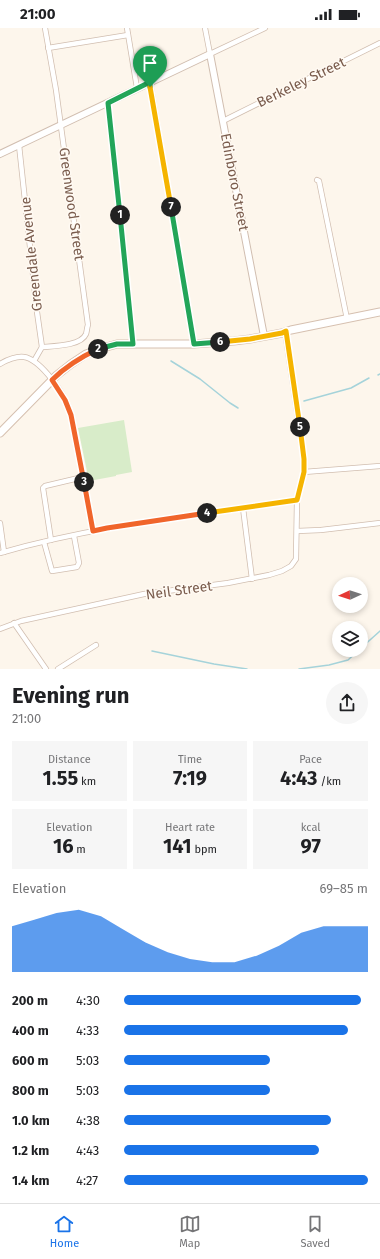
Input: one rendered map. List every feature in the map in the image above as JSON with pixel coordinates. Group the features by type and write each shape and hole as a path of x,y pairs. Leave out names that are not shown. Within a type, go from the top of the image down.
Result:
{"main road":[{"path":"0,433 52,380 71,364 86,354 103,348 117,344 194,344 242,340 380,312"}],"street":[{"name":"Greenwood Street","path":"42,348 77,343 84,338 88,325 56,90 45,28"},
{"path":"127,28 137,88"},
{"name":"Edinboro Street","path":"205,28 264,336"},
{"path":"0,154 265,28"},
{"path":"48,48 128,35"},
{"name":"Berkeley Street","path":"223,121 380,43"},
{"path":"150,82 194,344"},
{"path":"108,103 133,344"},
{"name":"Greendale Avenue","path":"19,145 42,348"},
{"path":"318,180 347,319"},
{"name":"Neil Street","path":"0,629 14,623 144,594 252,579 282,571 291,566 296,559 297,500 304,472 304,459 286,331"},
{"path":"34,361 42,348"},
{"path":"0,364 18,357 24,357 34,361 52,380 65,400 71,415 93,531"},
{"path":"304,472 380,466"},
{"path":"51,540 43,488 45,486 83,477"},
{"path":"0,523 2,553 51,540 107,528 297,500"},
{"path":"243,508 252,579"},
{"path":"297,531 321,530 380,523"},
{"path":"44,542 52,571 77,567 79,563 74,536"},
{"path":"14,623 46,669"},
{"path":"58,669 96,645"}],"green space":[{"path":"124,420 132,472 89,481 78,428"}],"waterway":[{"path":"171,361 200,379 238,408"},
{"path":"304,401 351,388 369,378"},
{"path":"368,642 380,631"},
{"path":"152,651 214,664 247,669"},
{"path":"299,669 329,665 348,660 351,657"}],"route":[{"path":"150,82 150,87 194,344 250,339 286,331 299,418 304,472 297,500 93,531 71,415 65,400 52,380 86,354 117,344 133,344 108,103 150,82"}]}
